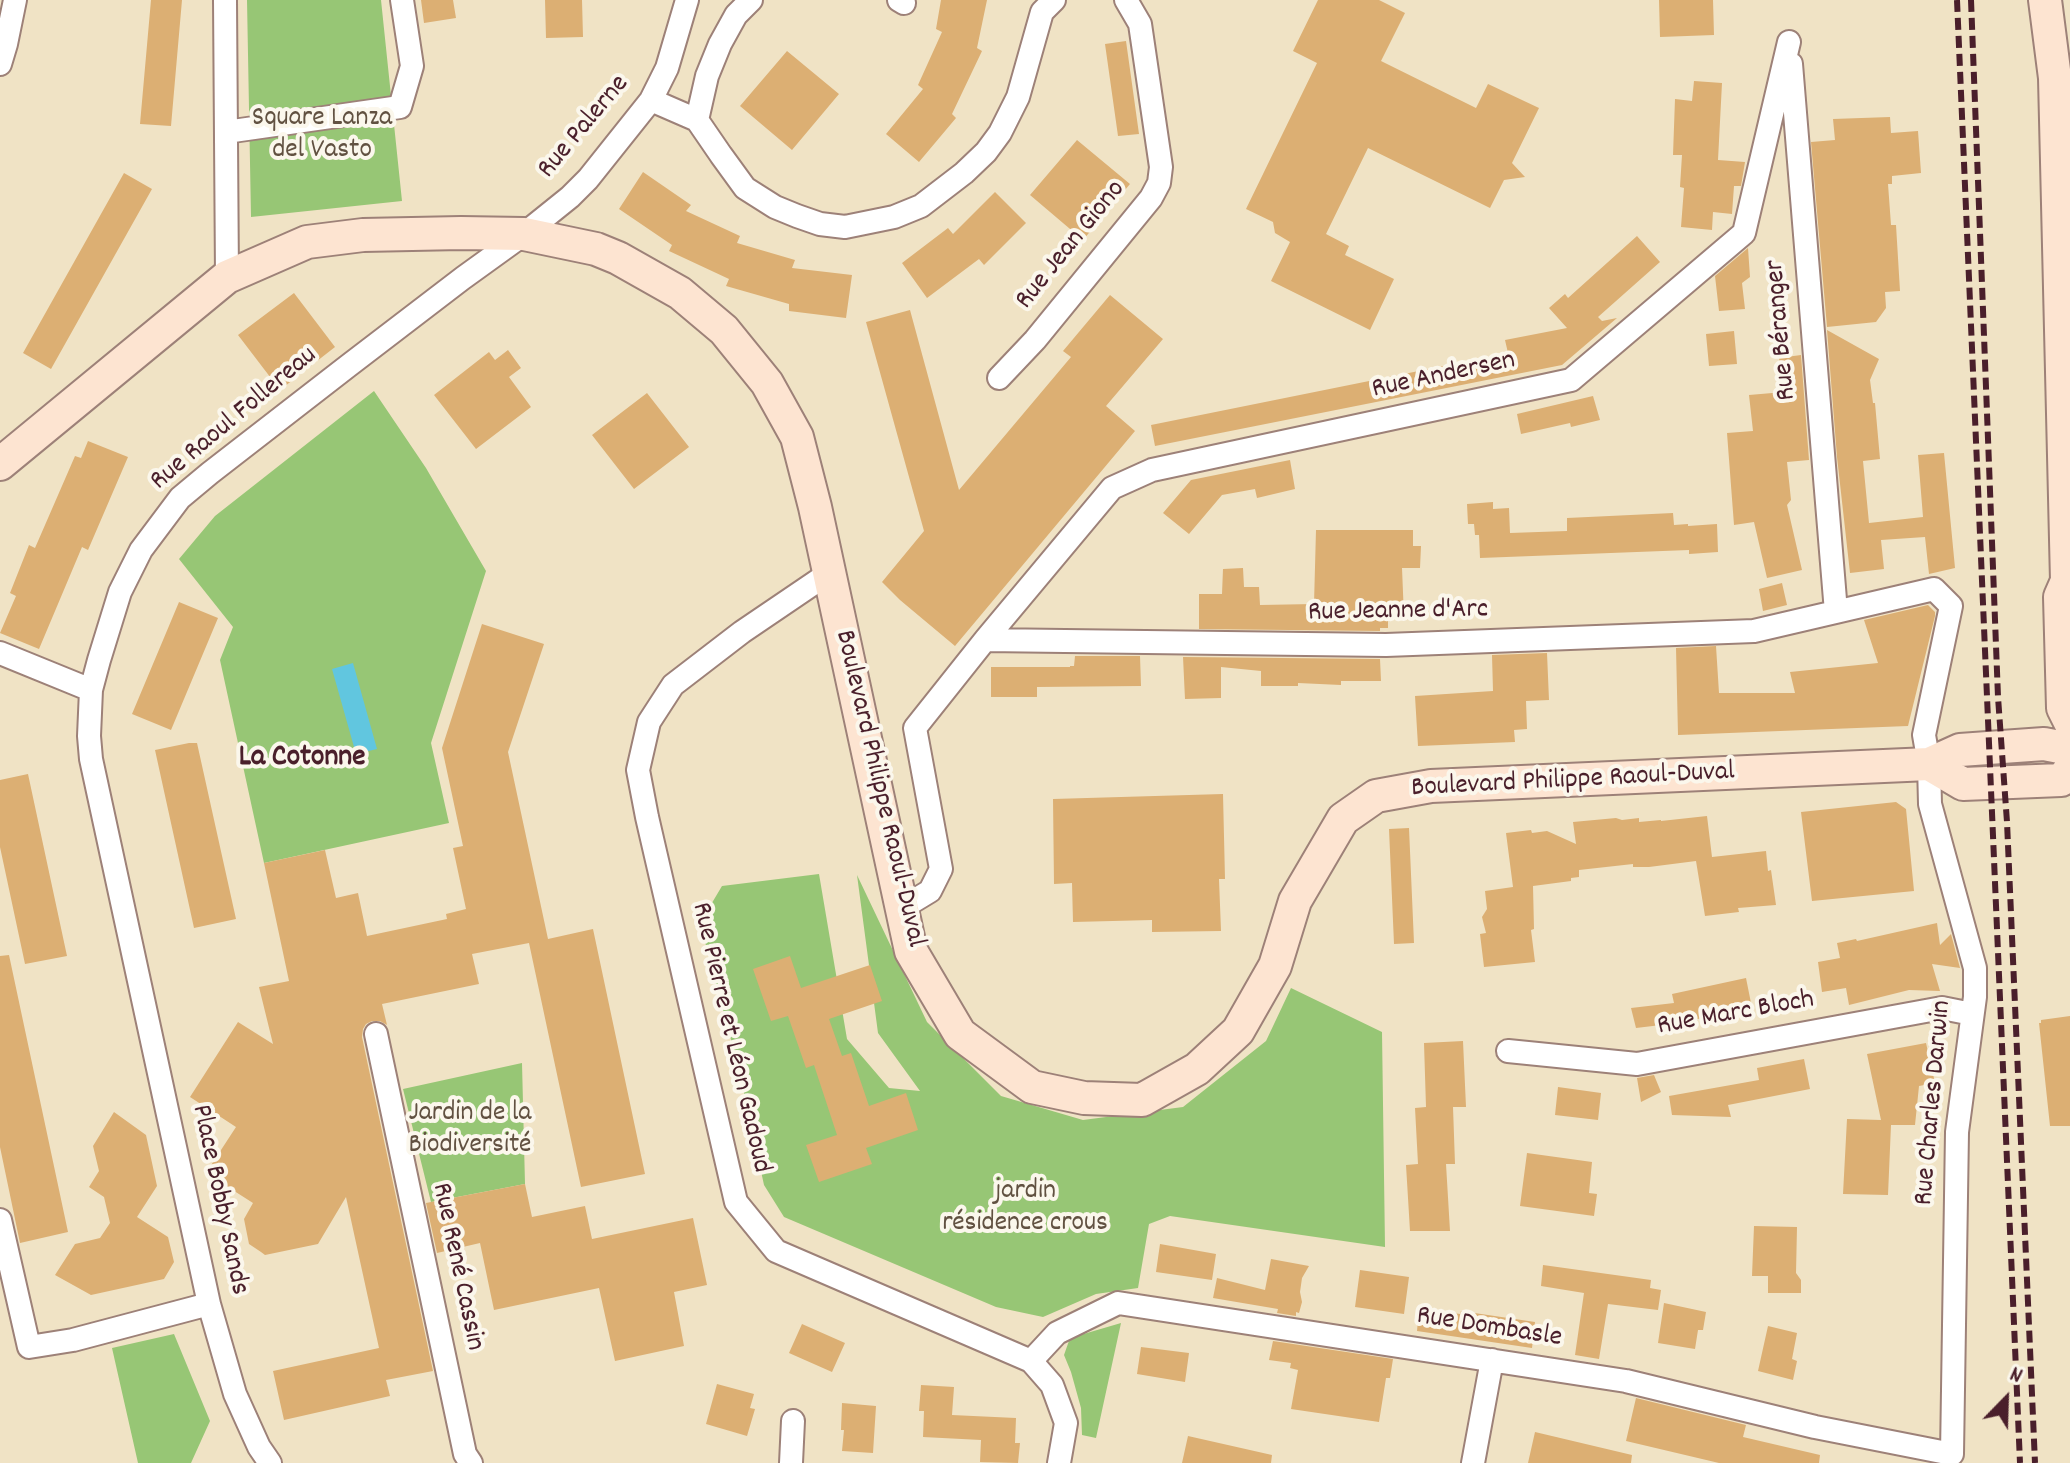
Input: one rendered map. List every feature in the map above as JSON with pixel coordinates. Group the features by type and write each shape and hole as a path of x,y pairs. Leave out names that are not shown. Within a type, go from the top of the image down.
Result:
{"street":[{"path":"0,64 15,0"},
{"path":"225,0 227,277"},
{"path":"226,132 400,107 412,66 402,0"},
{"name":"Rue Palerne","path":"524,234 588,179 651,100 667,68 687,0"},
{"path":"697,120 707,76 720,44 736,15 751,0"},
{"path":"651,100 697,120 745,188 775,207 820,224 845,227 894,217 921,206 986,152 1000,133 1018,97 1042,12 1054,0"},
{"name":"Rue Jean Giono","path":"999,378 1035,340 1151,198 1159,183 1161,167 1140,24 1126,0"},
{"path":"2045,0 2055,78 2069,583 2060,597 2063,708 2070,722"},
{"name":"Rue Béranger","path":"1789,42 1836,612"},
{"name":"Rue Andersen","path":"985,640 1112,488 1152,470 1571,380 1744,233 1789,42"},
{"name":"Boulevard Philippe Raoul-Duval","path":"0,464 227,277 307,242 363,235 524,234 596,249 680,293 724,330 767,383 797,437 815,507 911,951 960,1034 1032,1087 1084,1098 1142,1100 1197,1069 1238,1031 1275,966 1295,901 1303,887 1343,819 1376,796 1431,786 1929,764 1960,750 2044,744 2070,749"},
{"name":"Rue Raoul Follereau","path":"135,961 91,759 89,736 91,690 120,592 141,550 180,498 348,366 524,234"},
{"name":"Rue Pierre et Léon Gadoud","path":"829,573 742,632 673,685 649,722 638,770 736,1202 776,1251 1031,1361 1052,1385 1066,1423 1059,1463"},
{"name":"Rue Jeanne d'Arc","path":"985,640 1386,645 1754,631 1934,589 1951,606 1924,735 1929,764"},
{"path":"902,908 930,891 941,869 915,728 985,640"},
{"path":"0,653 91,690"},
{"path":"1929,764 1963,784 2061,780 2070,770"},
{"name":"Rue Charles Darwin","path":"1929,764 1930,804 1975,968 1957,1132 1952,1454"},
{"name":"Place Bobby Sands","path":"135,961 209,1304 235,1394 264,1455"},
{"name":"Rue Marc Bloch","path":"1508,1051 1637,1064 1942,1008 1972,1014"},
{"name":"Rue René Cassin","path":"376,1034 465,1454 471,1463"},
{"path":"0,1220 29,1347 73,1340 209,1304"},
{"name":"Rue Dombasle","path":"1031,1361 1057,1333 1118,1303 1626,1381 1815,1427 1952,1454"},
{"path":"1473,1463 1492,1360"},
{"path":"791,1463 793,1421"}],"green space":[{"name":"Square Lanza del Vasto","path":"247,0 381,0 402,201 251,217"},
{"path":"374,391 426,468 486,571 431,743 449,823 264,863 220,660 233,627 179,559 215,516"},
{"name":"jardin résidence crous","path":"819,874 847,1039 889,1088 920,1091 878,1033 857,875 927,1022 1001,1096 1083,1120 1183,1107 1266,1041 1291,988 1382,1032 1385,1247 1170,1216 1149,1224 1138,1288 1096,1294 1043,1317 996,1307 784,1217 764,1185 739,1070 700,923 722,886"},
{"name":"Jardin de la Biodiversité","path":"522,1063 525,1184 431,1202 403,1089"},
{"path":"1121,1323 1096,1438 1082,1435 1081,1408 1064,1355 1070,1338"},
{"path":"174,1334 210,1421 191,1463 138,1463 112,1348"}],"water":[{"path":"353,663 377,749 356,754 332,669"}],"building":[{"path":"151,0 182,0 171,126 140,124"},
{"path":"421,0 453,0 456,18 424,23"},
{"path":"545,0 582,0 583,37 546,38"},
{"path":"941,0 987,0 977,48 982,51 952,114 956,118 919,162 886,134 923,89 918,85 942,32 936,29"},
{"path":"1318,0 1379,0 1405,13 1381,61 1476,108 1488,84 1539,108 1512,163 1525,177 1504,180 1490,208 1368,148 1326,234 1349,246 1345,255 1394,279 1370,330 1271,281 1290,242 1275,233 1273,222 1246,209 1317,63 1293,51"},
{"path":"1659,0 1713,0 1714,35 1660,37"},
{"path":"1126,41 1139,134 1118,136 1105,44"},
{"path":"787,51 839,94 792,150 740,106"},
{"path":"1694,81 1722,83 1718,160 1745,162 1741,186 1734,186 1732,214 1713,212 1712,230 1681,227 1684,188 1680,187 1682,155 1673,155 1675,99 1692,101"},
{"path":"1890,117 1891,133 1918,131 1921,173 1892,176 1892,184 1888,184 1891,225 1896,225 1900,291 1885,292 1886,308 1876,322 1827,327 1811,142 1835,140 1833,119"},
{"path":"1077,140 1130,184 1083,240 1030,195"},
{"path":"643,172 691,205 686,211 740,236 737,243 795,260 792,268 852,275 846,318 789,311 789,304 726,286 729,279 669,251 672,245 619,209"},
{"path":"124,173 152,189 51,369 23,353"},
{"path":"995,192 1026,223 984,265 979,259 927,298 902,263 948,228 953,234"},
{"path":"1637,236 1660,262 1598,317 1602,321 1617,318 1562,365 1155,446 1151,425 1508,353 1505,340 1567,328 1549,308 1565,294 1568,298"},
{"path":"1748,248 1750,277 1742,283 1745,309 1719,311 1715,276"},
{"path":"294,293 335,347 280,390 238,335"},
{"path":"1110,295 1163,339 1106,406 1135,431 955,646 882,582 924,531 866,322 910,310 959,490 1071,357 1063,351"},
{"path":"1827,330 1879,359 1870,380 1880,459 1863,461 1869,523 1923,517 1918,455 1944,453 1955,568 1929,574 1925,537 1881,540 1884,569 1850,573"},
{"path":"1734,331 1737,364 1709,366 1706,334"},
{"path":"508,350 521,368 509,377 531,407 476,449 434,395 489,352 495,360"},
{"path":"1801,355 1809,460 1787,462 1791,500 1787,505 1802,570 1767,578 1754,522 1734,525 1727,433 1753,431 1749,395 1784,392 1779,358"},
{"path":"647,393 689,447 634,489 592,435"},
{"path":"1593,396 1600,420 1521,434 1517,414"},
{"path":"88,441 128,457 88,550 82,547 39,649 0,633 16,596 10,593 29,545 35,548 75,456 81,458"},
{"path":"1290,460 1295,489 1257,498 1255,489 1222,495 1189,534 1163,513 1191,480"},
{"path":"1493,502 1493,509 1509,508 1510,533 1567,531 1567,518 1673,513 1674,525 1717,524 1718,552 1689,554 1689,550 1480,558 1479,535 1475,535 1474,524 1468,524 1467,504"},
{"path":"1316,530 1413,530 1413,546 1421,546 1420,568 1402,568 1404,617 1388,618 1388,628 1380,628 1380,631 1199,629 1199,594 1222,594 1223,569 1243,568 1244,587 1259,587 1260,605 1314,604"},
{"path":"1782,583 1787,605 1763,611 1759,589"},
{"path":"179,602 218,618 171,730 132,714"},
{"path":"1928,605 1935,616 1908,726 1678,735 1676,648 1716,646 1719,693 1795,693 1790,672 1878,663 1864,620"},
{"path":"482,624 544,644 508,752 548,939 593,929 645,1174 581,1187 529,943 472,954 479,984 382,1004 387,1025 372,1021 366,1024 362,1037 433,1371 386,1380 390,1396 284,1420 273,1371 379,1348 346,1197 318,1244 265,1255 249,1244 244,1219 253,1203 206,1173 236,1127 190,1097 238,1022 273,1044 259,987 289,981 264,863 325,850 336,898 358,893 367,936 447,919 446,914 466,909 453,848 463,846 442,748"},
{"path":"1547,653 1549,700 1526,701 1527,729 1514,730 1515,742 1418,746 1415,696 1493,691 1492,655"},
{"path":"1075,656 1140,656 1141,686 1037,687 1037,697 991,697 991,667 1070,667 1074,666"},
{"path":"1183,657 1380,659 1381,681 1261,686 1261,671 1221,667 1221,698 1185,699"},
{"path":"197,743 236,919 194,928 155,750"},
{"path":"28,774 67,956 25,964 0,847 0,780"},
{"path":"1223,794 1225,879 1219,879 1221,931 1152,932 1152,920 1073,922 1072,883 1054,884 1053,799"},
{"path":"1896,802 1906,809 1914,891 1812,901 1801,812"},
{"path":"1707,816 1712,857 1766,851 1776,905 1738,908 1739,912 1705,916 1696,861 1579,870 1579,877 1571,878 1571,881 1533,886 1534,929 1531,930 1535,962 1484,967 1480,934 1486,933 1482,917 1487,909 1485,891 1513,887 1506,833 1547,831 1576,844 1573,822 1639,818 1639,822"},
{"path":"1409,828 1414,943 1394,944 1389,829"},
{"path":"1937,923 1940,945 1951,934 1960,968 1932,964 1940,991 1909,990 1849,1005 1846,988 1822,992 1818,962 1840,958 1837,943"},
{"path":"9,955 68,1232 20,1243 0,1147 0,956"},
{"path":"790,956 801,988 870,965 882,1001 829,1019 842,1056 851,1053 869,1106 906,1093 918,1130 866,1148 872,1164 819,1182 806,1145 837,1135 814,1065 806,1068 788,1016 771,1021 753,969"},
{"path":"1746,978 1752,1008 1636,1028 1631,1008 1674,1003 1672,994"},
{"path":"2070,1016 2070,1126 2050,1126 2039,1023 2041,1020"},
{"path":"1463,1041 1466,1107 1453,1107 1455,1164 1446,1164 1450,1231 1410,1231 1406,1165 1418,1164 1415,1108 1426,1107 1424,1043"},
{"path":"1926,1043 1935,1083 1919,1086 1915,1125 1891,1125 1888,1195 1843,1194 1847,1119 1881,1120 1867,1054"},
{"path":"1804,1059 1810,1089 1728,1105 1731,1117 1672,1115 1669,1096 1759,1080 1757,1068"},
{"path":"1654,1075 1661,1092 1641,1102 1637,1078"},
{"path":"1558,1087 1601,1093 1598,1120 1555,1115"},
{"path":"114,1112 146,1135 157,1186 137,1217 168,1237 174,1262 164,1279 91,1295 55,1275 75,1244 100,1238 110,1223 104,1197 89,1187 99,1171 93,1146"},
{"path":"1527,1153 1592,1162 1589,1193 1597,1194 1594,1216 1520,1206"},
{"path":"525,1184 532,1217 585,1206 592,1239 693,1218 707,1285 674,1292 684,1346 615,1361 599,1288 494,1310 480,1243 437,1253 426,1203"},
{"path":"1754,1226 1797,1227 1796,1273 1801,1280 1801,1293 1768,1293 1768,1276 1752,1276"},
{"path":"1160,1244 1216,1254 1212,1280 1156,1272"},
{"path":"1271,1259 1309,1266 1302,1278 1302,1302 1296,1316 1277,1313 1278,1309 1213,1298 1217,1278 1265,1290"},
{"path":"1543,1265 1651,1280 1650,1288 1661,1290 1658,1310 1608,1304 1599,1359 1575,1355 1584,1293 1541,1286"},
{"path":"1360,1270 1409,1277 1404,1314 1355,1307"},
{"path":"1664,1303 1706,1312 1703,1330 1698,1330 1695,1349 1658,1343"},
{"path":"1419,1308 1535,1322 1532,1348 1417,1331"},
{"path":"802,1324 845,1343 832,1372 789,1353"},
{"path":"1768,1326 1797,1333 1792,1359 1797,1361 1793,1380 1758,1371"},
{"path":"1273,1341 1393,1359 1390,1378 1386,1378 1379,1422 1291,1409 1298,1370 1290,1368 1291,1363 1269,1360"},
{"path":"1141,1347 1189,1353 1185,1382 1137,1374"},
{"path":"717,1384 754,1394 750,1408 755,1409 747,1436 706,1424"},
{"path":"921,1385 954,1387 952,1415 1016,1418 1015,1443 1020,1443 1018,1463 980,1462 981,1440 923,1437 924,1411 919,1411"},
{"path":"1636,1398 1746,1425 1743,1437 1820,1455 1819,1463 1719,1463 1626,1441"},
{"path":"842,1403 876,1406 873,1453 842,1451"},
{"path":"1535,1432 1632,1455 1631,1463 1528,1463"},
{"path":"1188,1436 1272,1455 1271,1463 1182,1463"}],"railway":[{"path":"1957,0 2020,1463"},
{"path":"1971,0 1998,697 2007,822 2035,1463"}],"district":[{"name":"La Cotonne","path":"302,760"}]}
